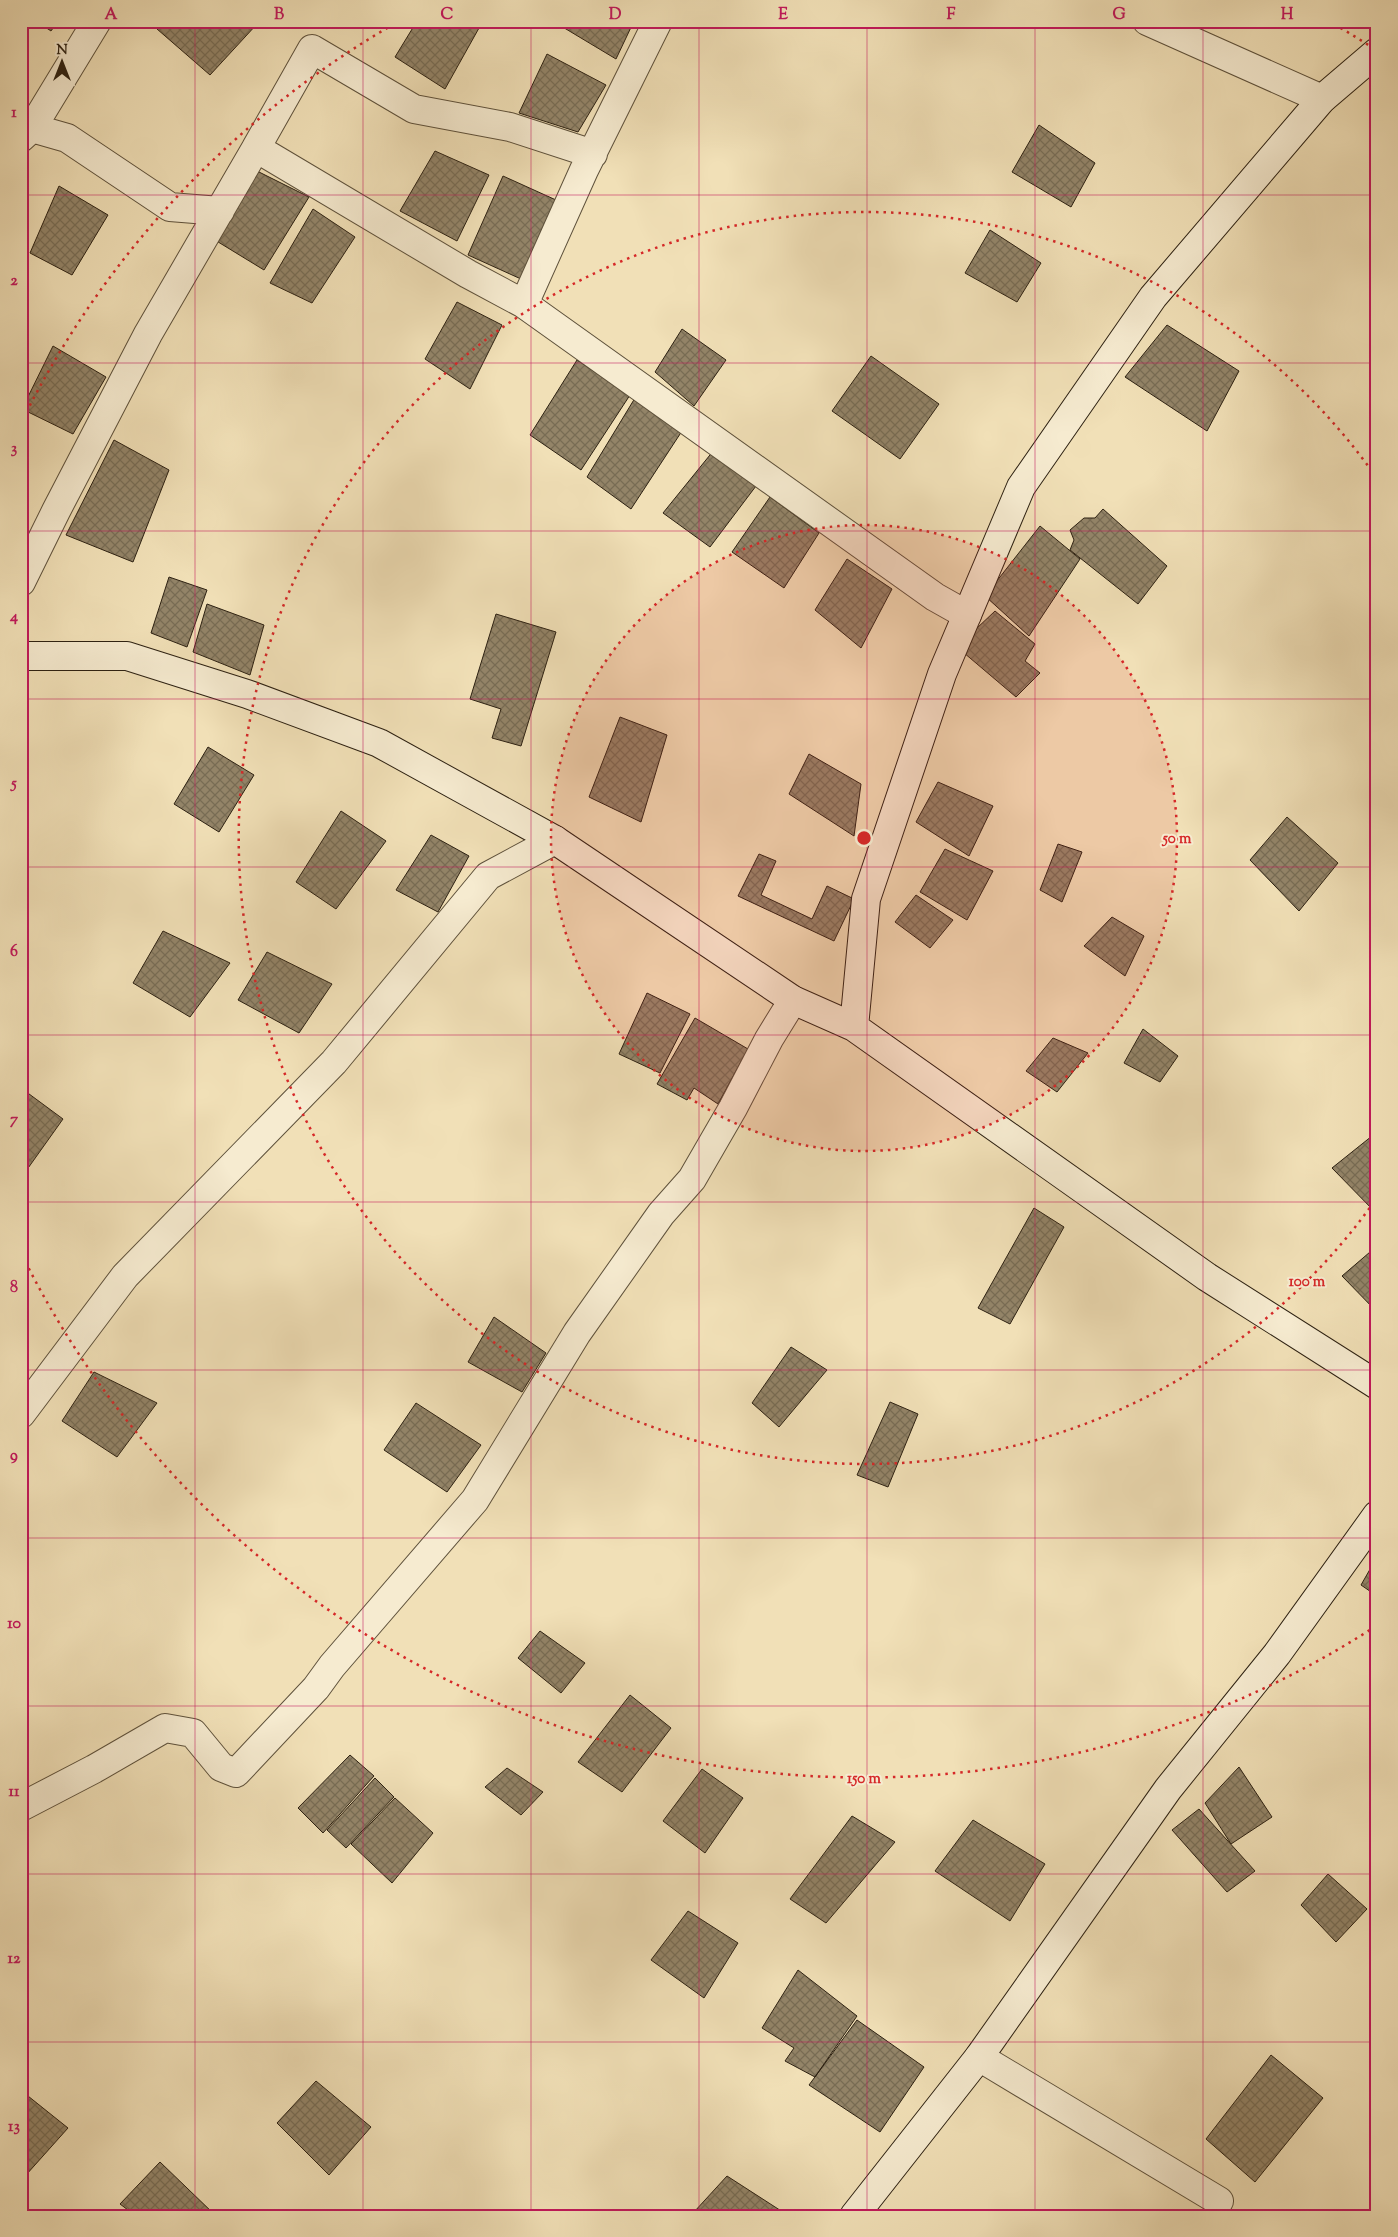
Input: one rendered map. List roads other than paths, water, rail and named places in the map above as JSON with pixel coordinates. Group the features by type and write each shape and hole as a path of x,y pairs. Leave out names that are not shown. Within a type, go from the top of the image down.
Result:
{"street":[{"path":"97,21 26,133 67,138 170,207 220,211"},
{"path":"524,304 593,154 658,21"},
{"path":"1147,21 1322,99"},
{"path":"21,582 148,334 312,49 414,109 510,127 593,154"},
{"path":"854,1027 866,899 942,674 1021,487 1153,297 1322,99 1377,52"},
{"path":"256,148 468,274 524,304 935,597 967,615"},
{"path":"21,656 127,656 247,694 379,743 554,840 793,1000 854,1027 1207,1277 1377,1384"},
{"path":"21,1414 125,1276 334,1062 488,876 554,840"},
{"path":"21,1807 94,1769 165,1728 194,1733 221,1767 236,1773 316,1688 332,1666 475,1500 577,1333 661,1214 692,1178 733,1108 769,1039 793,1000"},
{"path":"854,2216 979,2057 1168,1789 1277,1654 1377,1515"},
{"path":"979,2057 1220,2201"}]}
